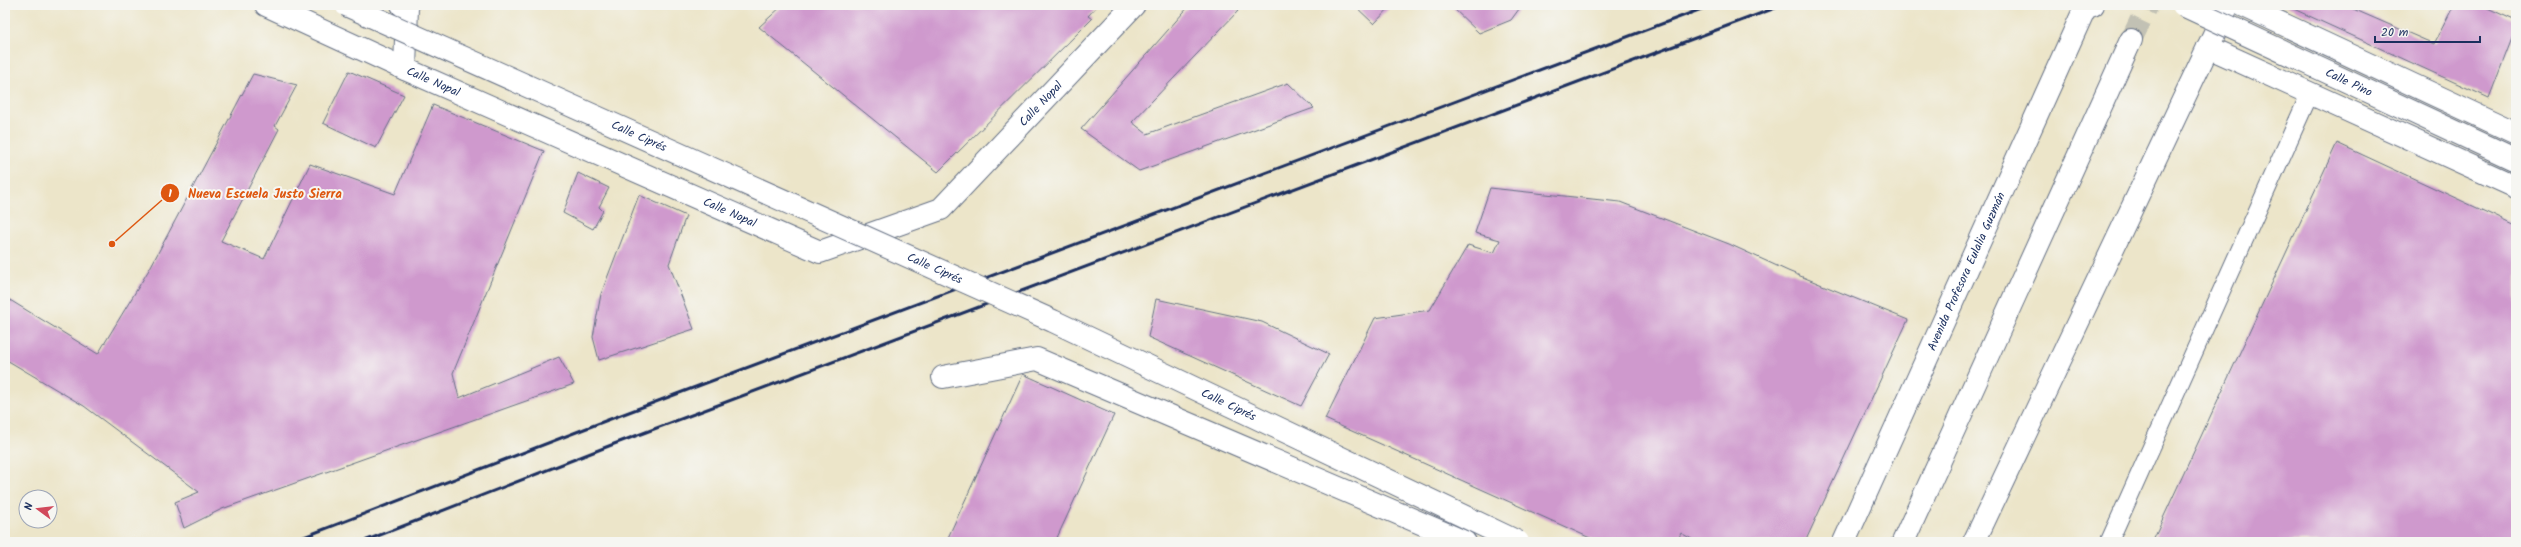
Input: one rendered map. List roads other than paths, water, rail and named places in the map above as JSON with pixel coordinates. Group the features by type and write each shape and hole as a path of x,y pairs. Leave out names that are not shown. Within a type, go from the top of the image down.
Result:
{"street":[{"name":"Calle Nopal","path":"266,5 405,69 820,252 941,209 1134,5"},
{"name":"Calle Ciprés","path":"346,5 1053,321 1518,542"},
{"path":"402,5 407,7 405,69"},
{"name":"Avenida Profesora Eulalia Guzmán","path":"1844,542 2085,8 2093,5"},
{"name":"Calle Pino","path":"2183,5 2516,160"},
{"path":"1974,542 2228,5"},
{"name":"Calle Pino","path":"2242,5 2516,133"},
{"path":"1903,542 2131,40"},
{"path":"2208,47 2516,187"},
{"path":"943,377 1037,359 1465,542"}],"lane":[{"path":"2109,542 2310,93"}],"tunnel":[{"path":"2131,40 2148,5"}],"railway":[{"path":"291,542 605,421 1712,5"},
{"path":"362,542 614,444 1783,5"}],"place":[{"name":"Nueva Escuela Justo Sierra","path":"112,244"}]}
